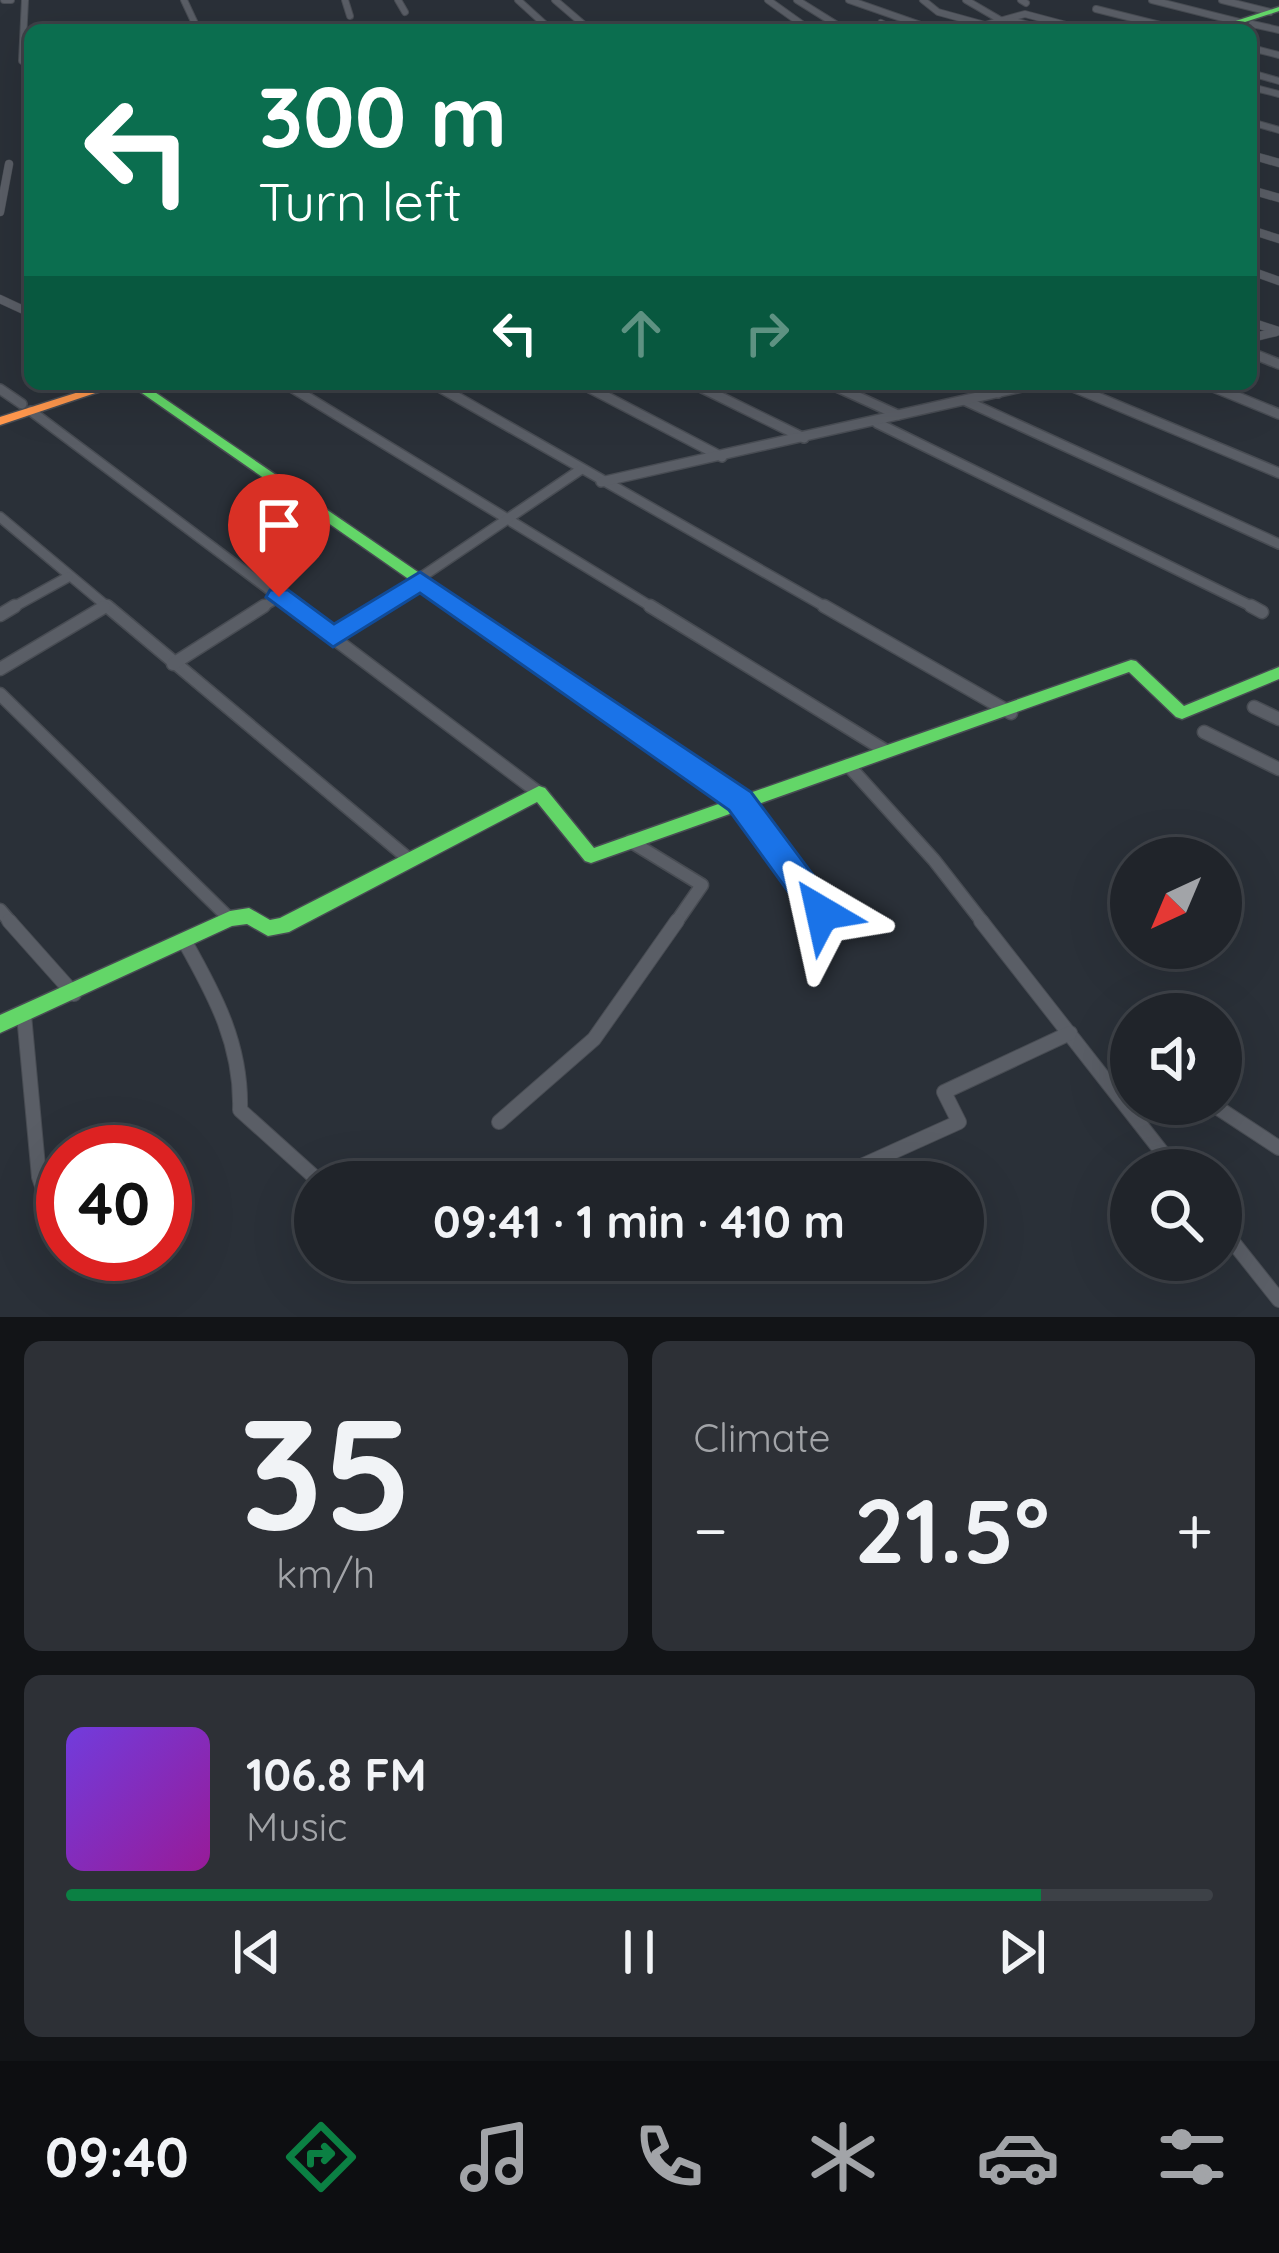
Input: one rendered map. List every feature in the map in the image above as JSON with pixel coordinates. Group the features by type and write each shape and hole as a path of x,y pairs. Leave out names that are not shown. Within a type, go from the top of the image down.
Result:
{"street":[{"path":"24,62 25,0"},
{"path":"344,0 350,16"},
{"path":"398,0 405,12"},
{"path":"518,0 544,24"},
{"path":"555,0 583,24"},
{"path":"768,0 802,24"},
{"path":"797,0 835,24"},
{"path":"850,0 918,24"},
{"path":"923,0 944,14 1017,24"},
{"path":"966,0 1007,24"},
{"path":"1152,0 1238,24"},
{"path":"1222,0 1276,12"},
{"path":"1096,9 1156,24"},
{"path":"1245,24 1276,12"},
{"path":"1001,21 1027,15 1062,24"},
{"path":"0,212 9,164"},
{"path":"0,389 539,794 589,856 740,801 1011,713 1131,665 1182,713 1279,673"},
{"path":"0,421 70,390"},
{"path":"0,411 94,390"},
{"path":"144,390 740,801 822,913"},
{"path":"296,390 886,752"},
{"path":"444,390 1011,713"},
{"path":"594,390 722,457"},
{"path":"706,390 804,438"},
{"path":"843,390 901,417"},
{"path":"994,390 998,392"},
{"path":"601,482 1007,390"},
{"path":"1080,390 1279,473"},
{"path":"1221,390 1279,414"},
{"path":"966,400 1279,544"},
{"path":"875,422 1262,612"},
{"path":"333,637 580,470"},
{"path":"0,518 410,860"},
{"path":"0,615 68,577"},
{"path":"173,664 279,597"},
{"path":"0,669 104,607"},
{"path":"0,694 230,919"},
{"path":"1254,707 1279,719"},
{"path":"1204,732 1279,770"},
{"path":"848,765 934,860 1160,1149"},
{"path":"0,1024 230,919 249,916 268,928 284,926 539,794"},
{"path":"499,1122 594,1039 702,885 630,842"},
{"path":"0,910 74,994"},
{"path":"185,941 220,1006 242,1069 240,1109 297,1161"},
{"path":"24,1015 36,1145"},
{"path":"873,1161 959,1122 944,1092 1070,1033"},
{"path":"1242,1124 1279,1148"},
{"path":"1242,1253 1279,1300"}],"traffic: fast":[{"path":"1231,24 1279,9"},
{"path":"144,390 740,801 822,913"},
{"path":"0,1024 230,919 249,916 268,928 283,926 539,793 591,856 1131,665 1182,713 1279,673"}],"traffic: slow":[{"path":"0,421 97,390"}],"route":[{"path":"279,597 333,637 420,580 740,801 822,913"}]}
